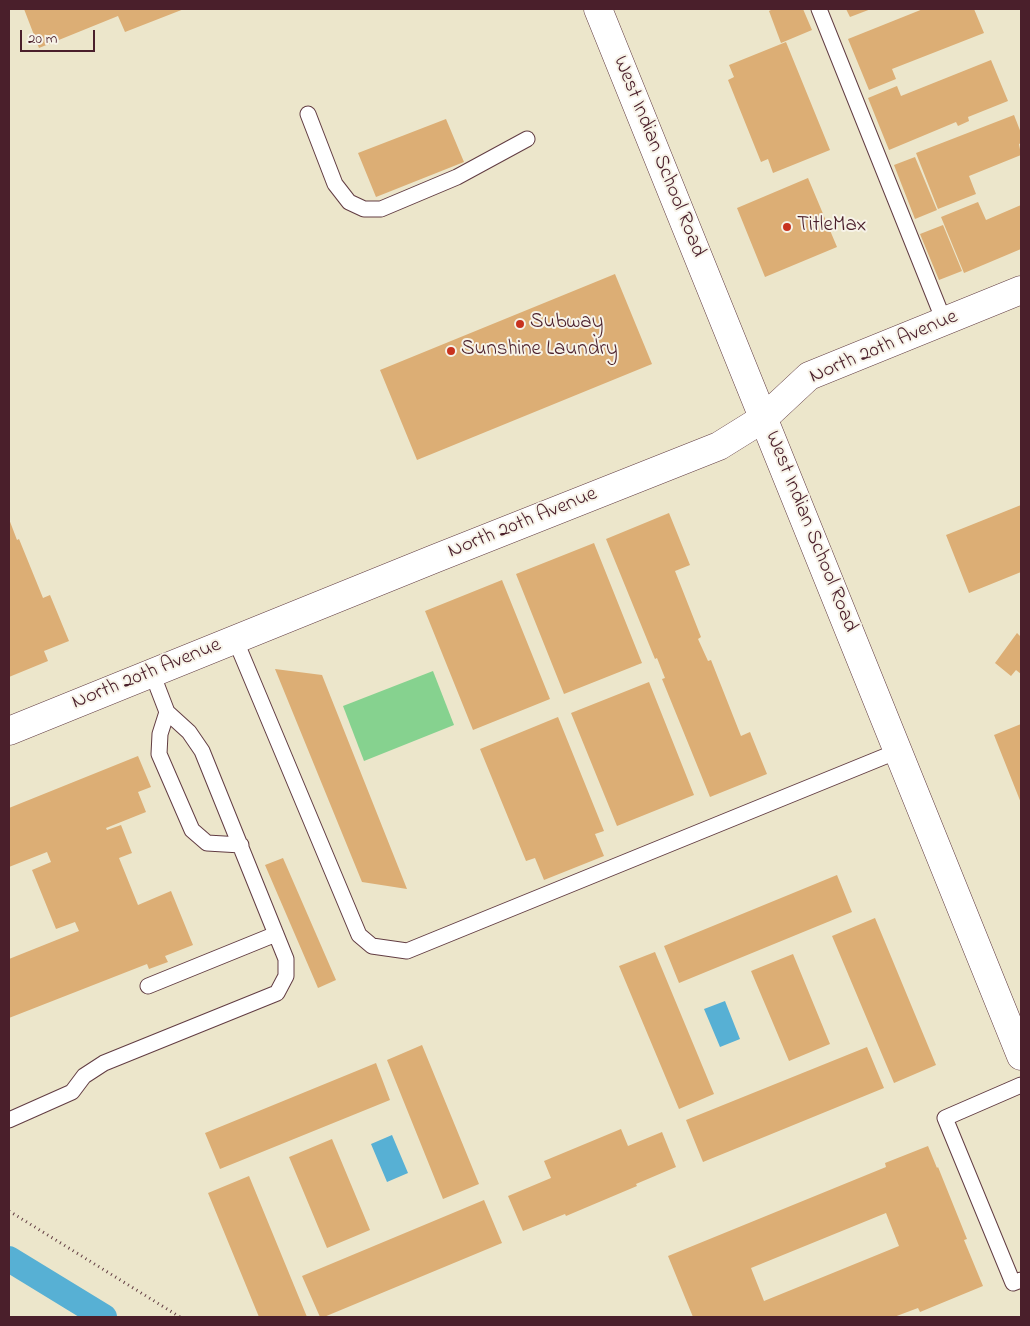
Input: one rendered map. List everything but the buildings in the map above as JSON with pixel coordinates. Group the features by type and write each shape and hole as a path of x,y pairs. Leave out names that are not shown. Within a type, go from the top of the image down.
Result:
{"main road":[{"name":"West Indian School Road","path":"598,9 1021,1056"},
{"name":"North 20th Avenue","path":"9,731 719,446 764,418 809,376 1021,290"}],"lane":[{"path":"819,9 944,321"},
{"path":"308,114 335,184 349,202 364,209 381,208 457,177 527,139"},
{"path":"235,639 359,935 372,946 407,951 898,751"},
{"path":"9,1120 72,1092 84,1076 104,1063 277,993 286,976 286,959 202,751 189,732 167,712 152,673"},
{"path":"167,712 160,734 159,754 192,830 207,843 241,845"},
{"path":"148,986 276,934"},
{"path":"1021,1085 945,1118 1014,1283 1021,1280"}],"path":[{"path":"9,1211 180,1317"}],"green space":[{"path":"433,671 454,725 364,761 343,706"}],"water":[{"path":"725,1001 740,1039 720,1047 704,1009"},
{"path":"392,1135 408,1173 387,1182 371,1144"}],"waterway":[{"path":"9,1259 104,1317"}],"place":[{"name":"TitleMax","path":"787,227"},
{"name":"Subway","path":"520,324"},
{"name":"Sunshine Laundry","path":"451,351"}]}
